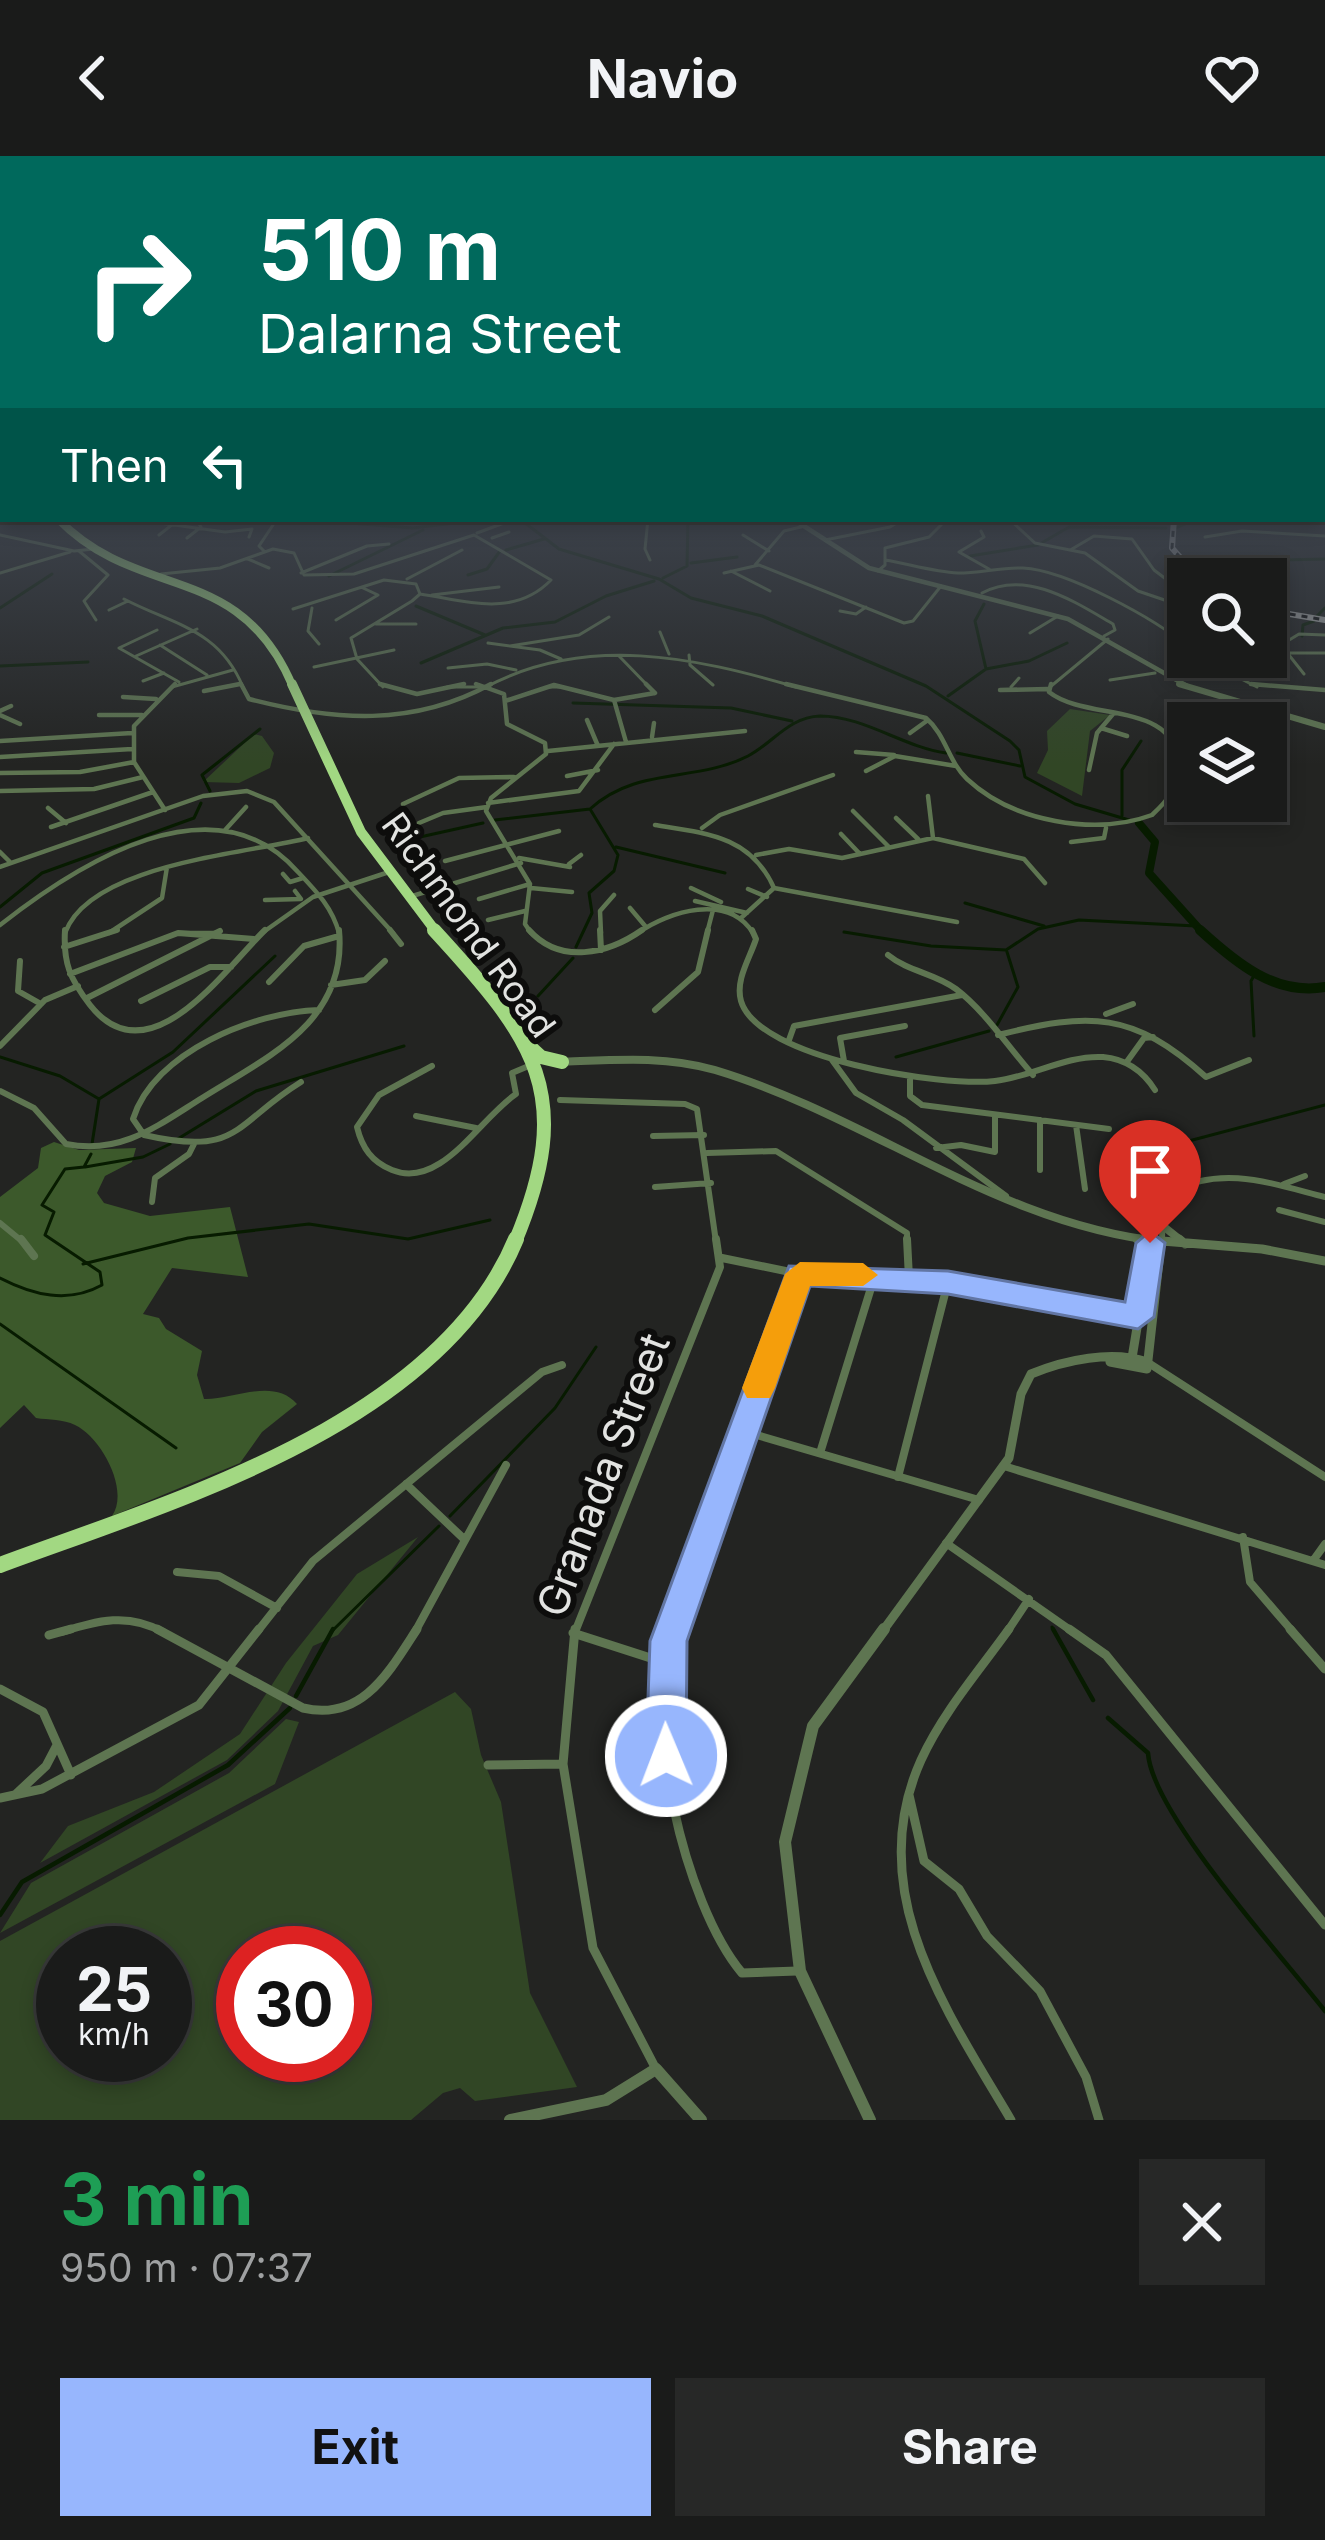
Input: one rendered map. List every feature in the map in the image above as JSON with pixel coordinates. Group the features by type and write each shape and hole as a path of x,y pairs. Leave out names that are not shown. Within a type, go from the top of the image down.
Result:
{"highway":[{"name":"Richmond Road","path":"0,1565 270,1458 364,1406 432,1353 492,1285 532,1206 545,1142 537,1072 521,1038 386,873 258,625 221,598 180,582"},
{"path":"521,1038 536,1054 562,1062"},
{"path":"537,1072 562,1062"}],"street":[{"path":"96,620 84,603 102,582"},
{"path":"293,609 312,608 371,582"},
{"path":"409,582 418,586 420,594"},
{"path":"548,582 535,594 491,606 420,594 351,638 354,655 389,693 490,685 504,694 507,724 542,741 548,751"},
{"path":"748,582 770,592"},
{"path":"799,582 908,623 941,586"},
{"path":"921,582 982,593 1058,616 1106,638 1155,673 1252,709 1325,727"},
{"path":"1075,582 1105,601 1157,619 1167,628"},
{"path":"1126,582 1144,595 1167,602"},
{"path":"982,593 998,584 1040,587 1113,624 1115,630 1048,688"},
{"path":"336,620 378,595 359,586"},
{"path":"431,596 499,587"},
{"path":"109,610 126,600 197,629 224,651 248,700 303,710 422,713 449,706 519,672 564,662 689,655 928,720 946,735 956,766 975,786 1007,802 1078,825 1106,828 1147,817 1167,800"},
{"path":"840,610 856,614 866,607"},
{"path":"312,608 308,631 319,644"},
{"path":"1030,633 1058,616"},
{"path":"510,646 579,635 609,617"},
{"path":"372,623 416,624"},
{"path":"136,656 197,629"},
{"path":"157,630 121,646 179,682"},
{"path":"661,632 669,653"},
{"path":"1287,641 1294,636 1325,635"},
{"path":"488,643 547,652 564,662"},
{"path":"160,645 207,675"},
{"path":"314,667 394,650"},
{"path":"1287,652 1325,653"},
{"path":"1287,654 1304,674"},
{"path":"689,655 690,664 713,685"},
{"path":"505,701 554,685 614,700 655,693 619,656"},
{"path":"448,668 487,664 519,672"},
{"path":"165,810 134,762 132,733 156,700 179,682 234,670"},
{"path":"143,681 164,673"},
{"path":"1110,680 1155,673"},
{"path":"1011,687 1013,679 1019,678"},
{"path":"1239,678 1257,687 1325,690"},
{"path":"204,691 240,684"},
{"path":"1000,690 1048,688 1072,707 1147,720 1167,733"},
{"path":"123,697 156,700"},
{"path":"614,700 626,742"},
{"path":"11,706 0,713 20,724"},
{"path":"1089,770 1101,728 1113,714"},
{"path":"99,715 142,716"},
{"path":"587,720 598,746"},
{"path":"910,733 928,720"},
{"path":"652,737 655,723"},
{"path":"1101,728 1127,736"},
{"path":"745,730 548,751 488,805 488,820 508,841 531,886 528,932 567,952 601,950 671,915 713,910 744,915 774,887"},
{"path":"0,741 132,733"},
{"path":"419,823 443,812 574,793 598,770 614,744"},
{"path":"0,758 132,749"},
{"path":"856,752 956,766"},
{"path":"866,771 899,757"},
{"path":"0,773 80,772 134,762"},
{"path":"567,776 598,770"},
{"path":"702,828 721,815 833,775"},
{"path":"0,791 94,789 143,777"},
{"path":"403,804 459,778 518,777"},
{"path":"51,827 153,792"},
{"path":"0,867 165,810 226,794 263,794 387,921 401,944"},
{"path":"928,796 933,838"},
{"path":"226,829 246,807"},
{"path":"48,808 66,823"},
{"path":"853,811 889,847"},
{"path":"896,818 918,839"},
{"path":"655,825 702,828 756,854 789,849 837,859 933,838 1024,859 1045,883"},
{"path":"1071,842 1104,838 1106,828"},
{"path":"0,925 50,889 124,851 174,833 226,829 253,834 278,848 320,896 340,936 341,957 319,1010 283,1051 144,1135 115,1146 73,1146 56,1136 34,1108 0,1091"},
{"path":"445,861 559,831"},
{"path":"842,834 860,854"},
{"path":"308,838 278,848 167,866 91,900 65,933 62,947 70,974 106,1024 137,1029 188,1011 278,918 320,896 386,873"},
{"path":"0,853 10,862"},
{"path":"756,854 774,887"},
{"path":"406,898 520,861 566,866 580,855"},
{"path":"566,866 568,856"},
{"path":"62,947 161,902 170,884 167,866"},
{"path":"283,874 290,882 303,878"},
{"path":"763,885 898,907 957,922"},
{"path":"479,899 531,886 572,892"},
{"path":"691,887 744,915 757,940 740,987 744,1008 790,1040 832,1060 910,1079 962,1083 1033,1075 1084,1058 1126,1063 1143,1073 1155,1090"},
{"path":"748,889 767,897"},
{"path":"265,900 301,899 295,891"},
{"path":"722,903 726,894"},
{"path":"601,950 600,911 614,895"},
{"path":"695,902 722,903"},
{"path":"630,908 646,927"},
{"path":"655,1010 698,971 713,910"},
{"path":"488,920 526,911"},
{"path":"70,974 166,932 220,931 256,940"},
{"path":"87,998 220,931"},
{"path":"268,982 308,944 340,936"},
{"path":"888,955 908,971 936,976 962,995 1033,1075"},
{"path":"20,961 18,991 40,1004"},
{"path":"331,985 365,980 385,962"},
{"path":"141,1001 214,966 231,967"},
{"path":"0,1046 40,1004 78,986"},
{"path":"790,1040 794,1026 962,995"},
{"path":"998,1035 1049,1021 1102,1015 1133,1004"},
{"path":"301,1082 245,1128 195,1142 144,1135 133,1119 134,1107 179,1062 238,1028 296,1009 319,1010"},
{"path":"1102,1015 1128,1021 1206,1077 1249,1060"},
{"path":"846,1064 838,1048 840,1038 905,1026"},
{"path":"1126,1063 1144,1038 1156,1038"},
{"path":"562,1062 655,1058 724,1072 1080,1229 1156,1243 1325,1261"},
{"path":"832,1060 856,1093 903,1120 1012,1202"},
{"path":"432,1066 370,1104 357,1127 368,1153 396,1172 424,1172 444,1163 516,1094 512,1073 537,1072"},
{"path":"910,1079 917,1103 1109,1129"},
{"path":"560,1100 685,1103 700,1113 722,1258 800,1274 948,1282 1152,1319"},
{"path":"416,1115 476,1128"},
{"path":"935,1148 962,1145 995,1152 994,1115"},
{"path":"1040,1120 1040,1171"},
{"path":"1076,1125 1085,1189"},
{"path":"653,1136 704,1135"},
{"path":"152,1202 155,1178 189,1154 195,1142"},
{"path":"706,1153 781,1154 907,1233 909,1278"},
{"path":"1147,1366 1163,1202 1180,1186 1214,1173 1325,1196"},
{"path":"1281,1185 1305,1176"},
{"path":"655,1187 711,1184"},
{"path":"1131,1361 1148,1261 1163,1226 1163,1202"},
{"path":"1279,1210 1325,1222"},
{"path":"0,1222 11,1227 34,1256"},
{"path":"1163,1226 1186,1244"},
{"path":"1130,1239 1148,1261"},
{"name":"Granada Street","path":"700,2120 656,2069 593,1948 563,1764 573,1633 722,1258"},
{"path":"800,1274 683,1597 666,1663 668,1769 703,1914 742,1973 800,1971"},
{"path":"820,1453 875,1275"},
{"path":"898,1477 948,1282"},
{"path":"870,2120 808,1999 800,1971 785,1842 813,1726 1004,1466 1021,1394 1031,1374 1060,1362 1131,1361 1147,1366 1325,1477"},
{"path":"0,1798 71,1775 199,1705 313,1561 542,1372 562,1365"},
{"path":"743,1431 979,1500"},
{"path":"50,1635 119,1617 139,1619 303,1708 325,1712 351,1706 387,1674 506,1466"},
{"path":"1004,1466 1315,1558 1325,1565"},
{"path":"406,1484 464,1539"},
{"path":"1243,1537 1242,1564 1250,1588 1325,1669"},
{"path":"946,1543 1106,1655 1325,1924"},
{"path":"1315,1558 1325,1544"},
{"path":"177,1572 219,1576 277,1608"},
{"path":"1011,2120 926,1973 912,1939 897,1855 908,1791 923,1755 1029,1599"},
{"path":"573,1633 666,1663"},
{"path":"0,1689 46,1711 71,1775"},
{"path":"13,1797 46,1766 58,1742"},
{"path":"488,1766 563,1764"},
{"path":"908,1791 924,1862 959,1888 984,1933 1040,1991 1085,2077 1099,2120"},
{"path":"510,2120 606,2100 656,2069"}],"green space":[{"path":"1070,709 1110,715 1090,731 1082,796 1037,773 1048,750 1047,731"},
{"path":"254,734 262,736 274,753 270,768 239,783 203,782"},
{"path":"54,1142 79,1150 136,1148 132,1162 105,1176 97,1193 104,1203 150,1216 230,1207 248,1277 172,1268 143,1314 159,1318 166,1329 202,1351 197,1375 204,1399 265,1391 287,1396 297,1404 262,1432 240,1463 112,1516 117,1505 115,1479 103,1452 85,1431 66,1422 36,1418 24,1405 0,1428 0,1197 38,1168 41,1148"},
{"path":"418,1537 338,1635 313,1646 278,1711 227,1760 40,1863 68,1826 154,1792 240,1734 286,1663 357,1574"},
{"path":"455,1692 471,1709 481,1755 501,1802 530,1993 577,2087 475,2101 460,2088 443,2093 411,2120 0,2120 0,1941"},
{"path":"286,1719 299,1722 275,1784 0,1933 31,1883 229,1773"}],"waterway":[{"path":"0,608 40,582"},
{"path":"421,663 503,628 555,622 606,596 652,582"},
{"path":"663,582 691,598 762,616 926,686 1010,741 1019,750 1025,777 1075,804 1129,820"},
{"path":"984,604 975,621 986,669"},
{"path":"416,606 485,635"},
{"path":"1314,619 1325,608"},
{"path":"1302,636 1303,625 1314,621"},
{"path":"986,669 1029,661 1067,643"},
{"path":"0,666 88,662"},
{"path":"948,696 986,669"},
{"path":"573,703 731,708 792,721"},
{"path":"590,809 627,786 708,770 748,756 809,717 852,721 946,753"},
{"path":"210,791 202,775 260,729"},
{"path":"1122,816 1122,770 1141,741"},
{"path":"957,753 1020,766"},
{"path":"0,907 42,873 194,818 201,803"},
{"path":"495,820 590,809"},
{"path":"576,947 592,913 589,893 614,871 618,855 590,809"},
{"path":"411,839 483,823"},
{"path":"1139,823 1155,842 1149,873 1201,931"},
{"path":"616,847 725,873"},
{"path":"965,903 1044,926"},
{"path":"844,932 931,946 1006,950 1038,929 1079,920 1196,926"},
{"path":"1201,931 1257,974 1289,986 1325,987"},
{"path":"997,1025 1018,987 1007,952"},
{"path":"99,1099 173,1052 275,956"},
{"path":"538,996 573,958"},
{"path":"1254,1036 1251,981 1256,972"},
{"path":"896,1057 989,1031"},
{"path":"176,1140 256,1091 404,1046"},
{"path":"0,1057 60,1076 99,1099"},
{"path":"92,1144 99,1099"},
{"path":"1185,1142 1325,1105"},
{"path":"85,1167 143,1157 170,1144"},
{"path":"87,1263 45,1235 54,1212 42,1205 65,1169 84,1167 91,1154"},
{"path":"87,1263 188,1238 309,1224 408,1239 490,1220"},
{"path":"0,1278 51,1295 76,1294 102,1285 100,1272 87,1263"},
{"path":"0,1324 176,1448"},
{"path":"450,1516 555,1408 596,1347"},
{"path":"332,1631 439,1526"},
{"path":"1052,1627 1055,1632"},
{"path":"1053,1629 1093,1700"},
{"path":"296,1696 332,1631"},
{"path":"0,1915 22,1882 228,1765 290,1708"},
{"path":"1108,1718 1148,1753 1155,1779 1195,1847 1325,2011"}],"railway":[{"path":"1287,614 1325,620"}],"slow traffic":[{"path":"759,1388 800,1274 863,1275"}],"route":[{"path":"666,1756 668,1641 800,1274 948,1282 1138,1317 1150,1243"}]}
